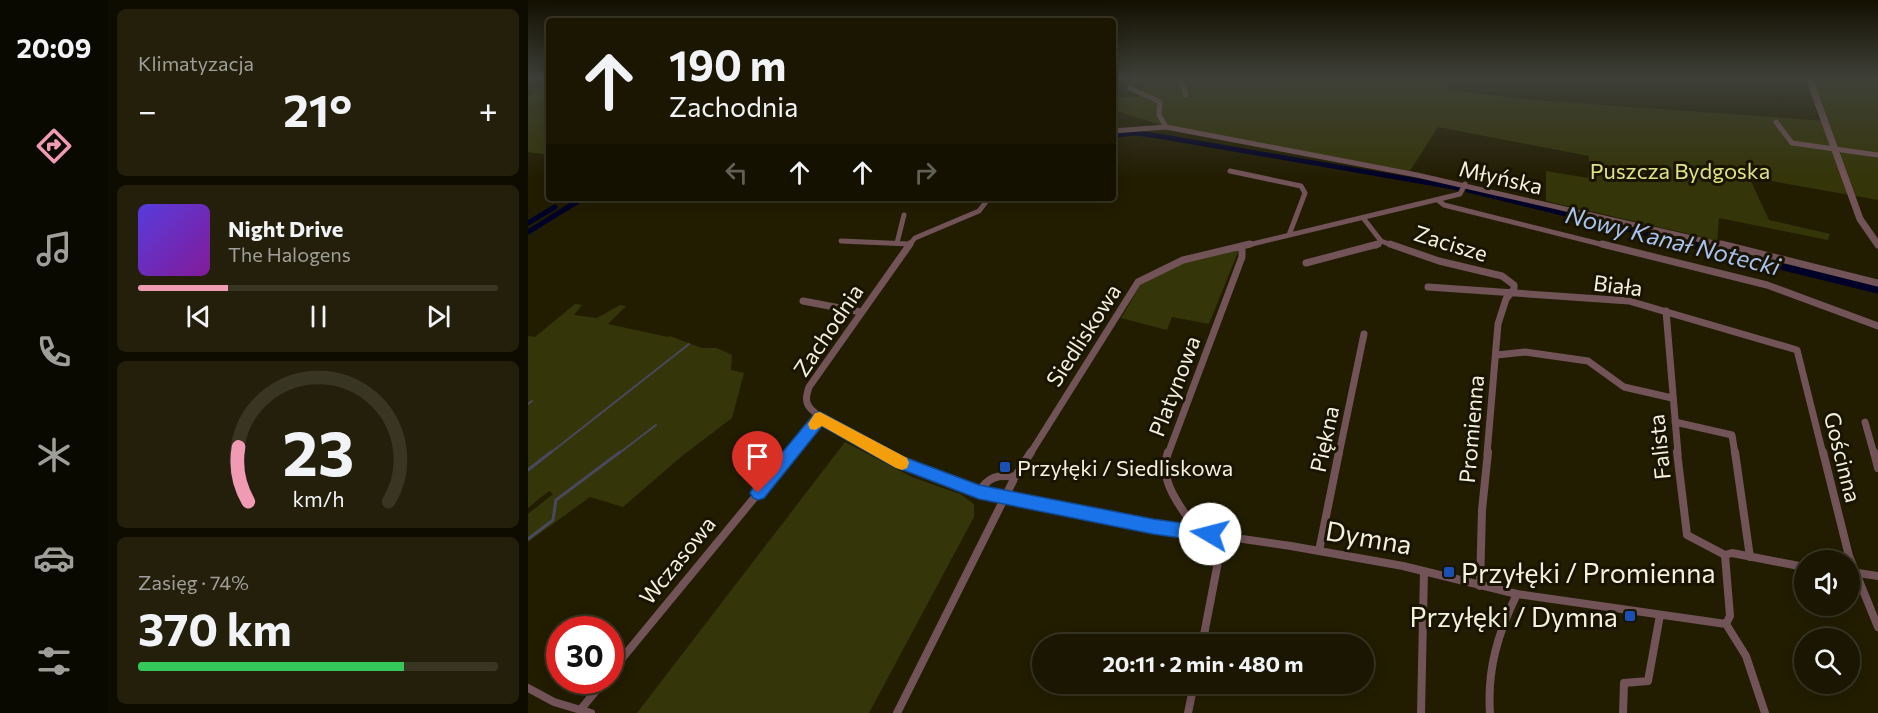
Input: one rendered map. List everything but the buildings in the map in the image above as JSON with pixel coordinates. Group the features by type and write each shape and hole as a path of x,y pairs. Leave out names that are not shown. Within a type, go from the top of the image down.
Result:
{"street":[{"path":"1159,111 1166,127"},
{"path":"1821,111 1860,219 1878,245"},
{"path":"1776,122 1792,143 1878,155"},
{"name":"Młyńska","path":"1116,130 1166,127 1465,184 1818,266 1878,283"},
{"path":"1230,171 1301,186 1305,194 1289,235"},
{"name":"Siedliskowa","path":"897,713 1003,498 1138,282 1183,260 1438,200 1460,194 1465,184"},
{"path":"1438,200 1444,206 1767,285 1878,326"},
{"path":"841,240 909,245 915,238 979,211 987,201"},
{"path":"897,243 904,215"},
{"name":"Zacisze","path":"1364,219 1381,242 1439,261 1502,276 1511,281"},
{"name":"Zacisze","path":"1306,263 1376,246 1381,242"},
{"name":"Zachodnia","path":"820,418 809,408 807,398 809,387 909,245"},
{"name":"Platynowa","path":"1198,532 1166,482 1164,463 1242,257 1242,247"},
{"name":"Promienna","path":"1480,586 1482,510 1498,324 1509,294 1514,289 1511,281"},
{"name":"Biała","path":"1428,287 1629,300 1797,350"},
{"path":"803,301 861,312"},
{"name":"Falista","path":"1666,311 1672,398 1687,535 1725,555"},
{"name":"Piękna","path":"1319,551 1364,334"},
{"name":"Gościnna","path":"1797,350 1847,550"},
{"path":"1497,355 1525,352 1588,361 1624,387 1672,398"},
{"path":"820,418 898,462 979,492 1003,498"},
{"name":"Wczasowa","path":"624,656 820,418"},
{"path":"1676,422 1732,435 1750,557"},
{"path":"1865,422 1878,468"},
{"path":"979,492 985,482 993,476 1002,474 1015,477"},
{"name":"Dymna","path":"1003,498 1319,551 1424,571 1517,594 1726,624"},
{"path":"1204,634 1223,536"},
{"path":"1765,713 1746,656 1726,624 1730,616 1725,555 1732,553 1794,565"},
{"path":"1421,713 1424,571"},
{"path":"1860,573 1878,576"},
{"name":"Gościnna","path":"1860,589 1878,627"},
{"path":"1490,713 1487,688 1491,654 1500,628 1517,594"},
{"path":"1623,713 1624,683 1648,681 1660,615"},
{"path":"528,688 554,702 591,713"},
{"path":"581,709 593,694"},
{"path":"1188,713 1192,694"}],"green space":[{"path":"528,111 546,111 546,155 528,152"},
{"name":"Puszcza Bydgoska","path":"1118,111 1691,111 1828,121 1824,111 1878,111 1878,200 1749,177 1769,220 1830,234 1828,240 1719,218 1717,242 1546,201 1546,171 1588,178 1589,156 1438,127 1410,171 1180,131"},
{"path":"1236,250 1238,252 1209,324 1172,317 1167,330 1121,318 1141,284 1183,262"},
{"path":"575,304 582,305 574,315 597,318 620,305 626,306 608,324 670,336 702,348 717,348 732,355 731,370 744,373 732,418 682,456 623,507 590,497 528,542 528,514 553,494 549,491 528,508 528,336 535,337"},
{"path":"845,442 912,477 960,494 974,504 974,517 869,713 637,713"}],"waterway":[{"name":"Nowy Kanał Notecki","path":"1116,135 1137,133 1164,137 1459,188"},
{"name":"Nowy Kanał Notecki","path":"1468,190 1696,246"},
{"name":"Nowy Kanał Notecki","path":"528,232 578,201"},
{"path":"528,223 555,207"},
{"name":"Nowy Kanał Notecki","path":"1690,244 1878,290"},
{"path":"549,454 689,344"},
{"path":"528,404 532,401"},
{"path":"618,454 656,425"},
{"path":"528,470 551,452"},
{"path":"528,539 553,520 556,500 620,452"}],"slow traffic":[{"path":"815,424 820,418 902,463"}],"place":[{"name":"Przyłęki / Siedliskowa","path":"1005,467"},
{"name":"Przyłęki / Promienna","path":"1449,572"},
{"name":"Przyłęki / Dymna","path":"1630,616"}],"route":[{"path":"758,493 820,418 898,462 979,492 1153,526 1210,534"}]}
